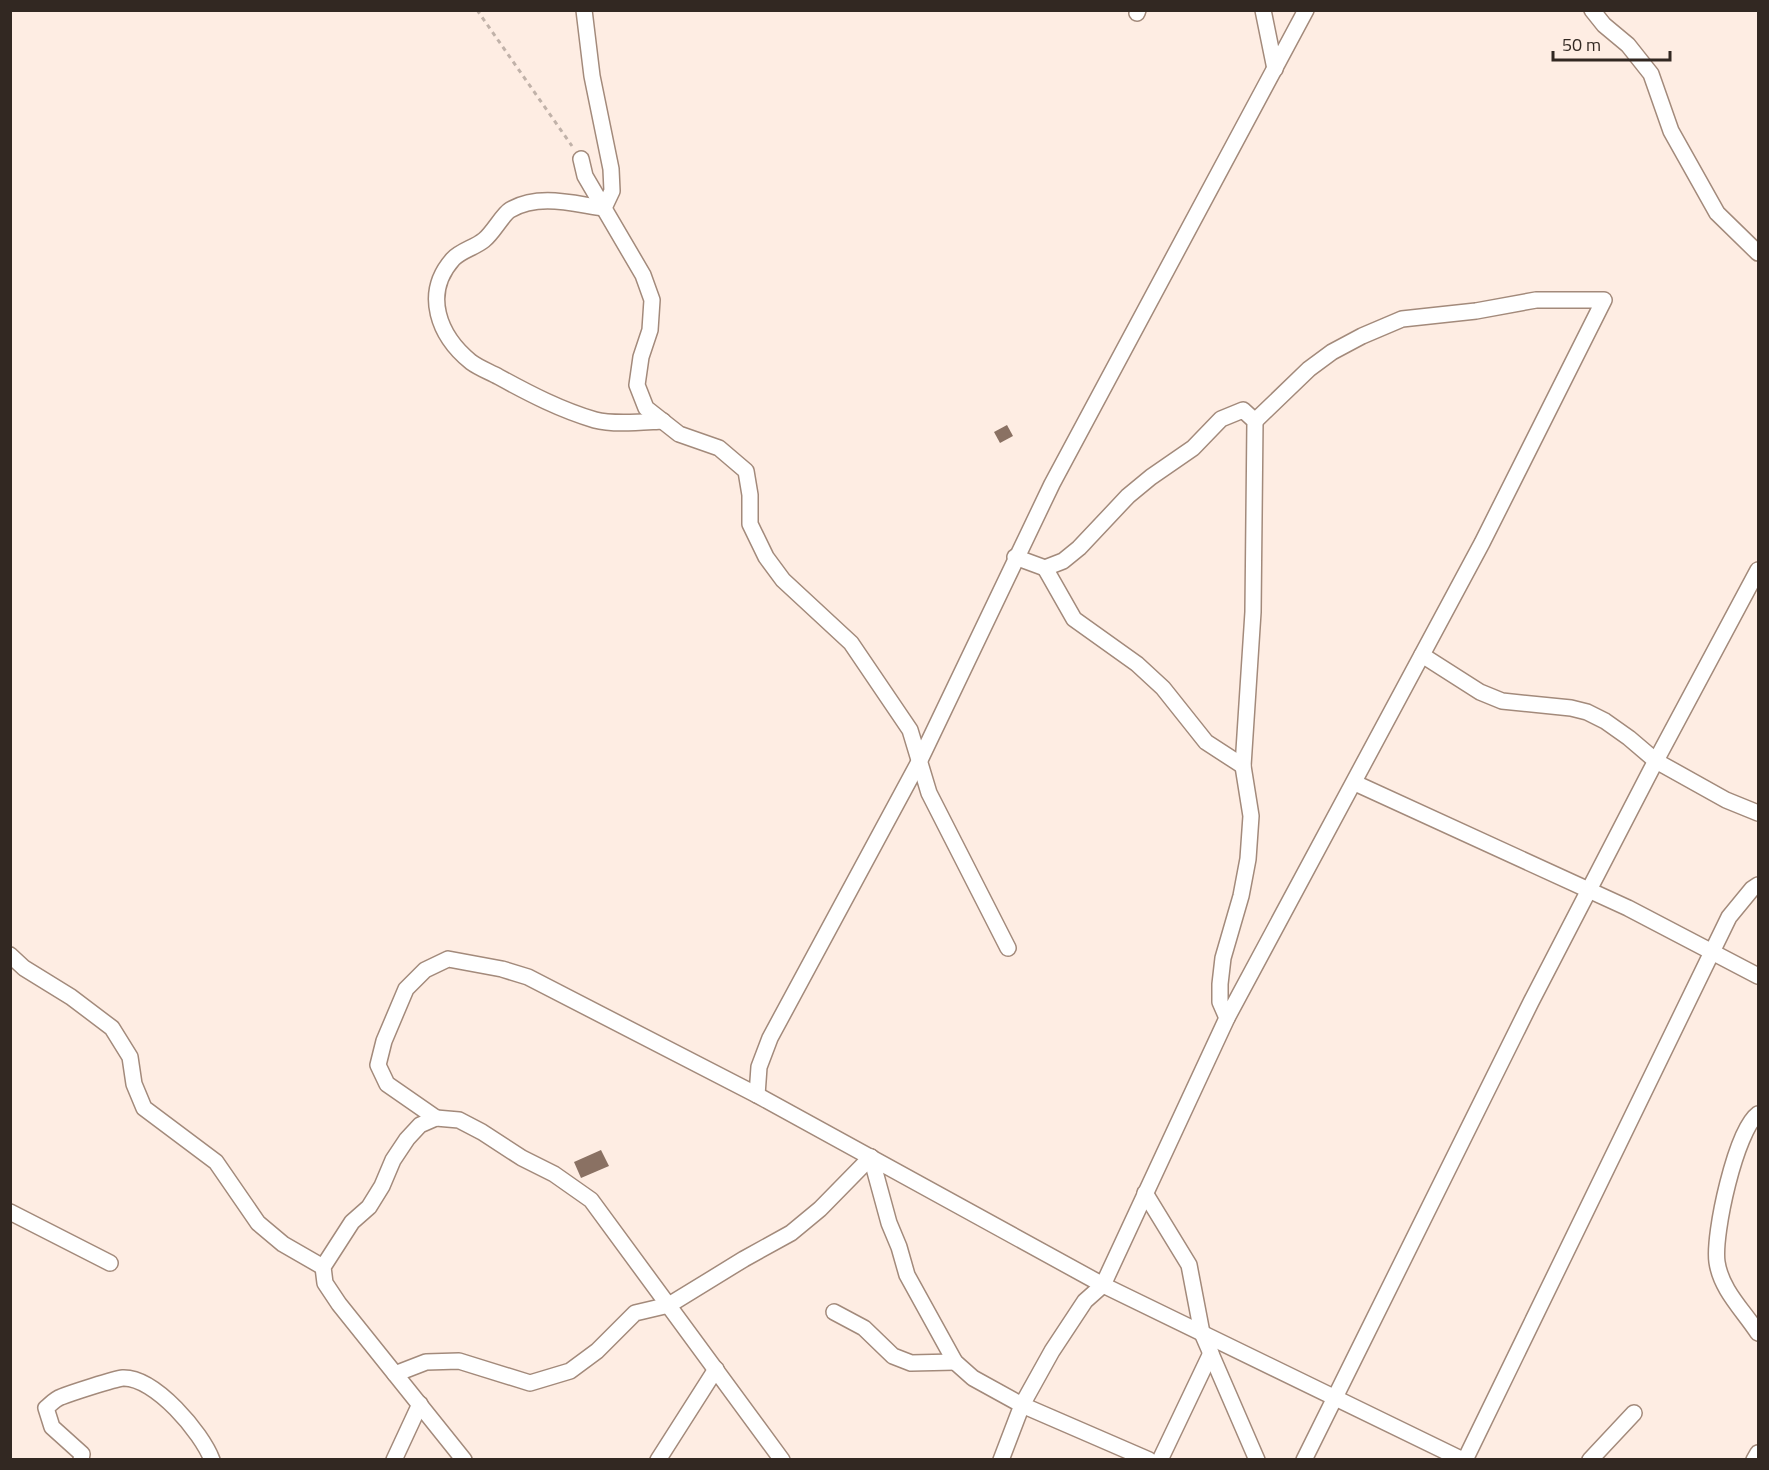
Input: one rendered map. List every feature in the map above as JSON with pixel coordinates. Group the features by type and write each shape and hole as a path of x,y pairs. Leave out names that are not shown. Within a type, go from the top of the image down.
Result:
{"street":[{"path":"584,10 592,76 611,169 612,191 604,208"},
{"path":"1263,10 1275,69"},
{"path":"757,1095 759,1067 770,1038 920,760 1015,557 1052,484 1306,10"},
{"path":"1592,10 1604,25 1628,45 1651,74 1671,131 1717,213 1758,253"},
{"path":"581,159 585,176 643,274 652,300 650,330 641,357 637,386 646,408 679,434 719,448 746,471 750,495 750,524 766,557 783,580 851,643 910,730 929,793 1008,948"},
{"path":"604,208 553,200 528,203 508,210 496,228 482,242 467,248 453,259 437,290 436,311 454,345 472,362 558,407 597,420 663,421"},
{"path":"1001,1460 1022,1404 1052,1351 1084,1301 1102,1285 1227,1018 1482,543 1604,300 1536,300 1476,311 1402,319 1332,352 1309,369 1256,421 1253,612 1244,766 1251,816 1248,859 1241,896 1223,958 1220,1002 1227,1018"},
{"path":"1045,568 1063,561 1079,548 1128,496 1193,448 1221,419 1243,410 1256,421"},
{"path":"1015,557 1045,568 1074,619 1137,664 1163,688 1206,742 1244,766"},
{"path":"1304,1460 1526,1012 1758,570"},
{"path":"1422,655 1480,692 1502,701 1571,708 1587,712 1605,721 1629,738 1656,761 1726,800 1758,813"},
{"path":"1355,783 1589,890 1758,976"},
{"path":"436,1118 387,1084 378,1065 384,1041 406,989 425,970 448,959 502,969 528,978 757,1095 1102,1285 1464,1460 1729,917 1758,885"},
{"path":"10,955 24,968 71,997 112,1028 130,1057 134,1084 144,1108 216,1162 258,1223 283,1244 323,1267"},
{"path":"1758,1114 1753,1118 1742,1138 1725,1191 1717,1262 1729,1293 1758,1333"},
{"path":"464,1460 334,1297 325,1283 323,1267 352,1222 369,1207 382,1186 393,1160 407,1139 420,1125 436,1118 459,1120 482,1132 522,1158 554,1174 591,1200 782,1460"},
{"path":"395,1374 426,1362 459,1361 530,1383 570,1371 597,1351 635,1312 669,1305 744,1258 790,1233 820,1209 871,1157"},
{"path":"871,1157 889,1223 907,1275 955,1362 973,1378 1022,1404 1149,1460"},
{"path":"1145,1193 1189,1265 1202,1333 1257,1460"},
{"path":"10,1212 110,1263"},
{"path":"834,1312 864,1328 893,1356 911,1363 955,1362"},
{"path":"1160,1460 1211,1353"},
{"path":"658,1460 716,1369"},
{"path":"81,1460 82,1454 52,1427 46,1408 58,1397 124,1378 148,1386 172,1404 208,1447 212,1460"},
{"path":"394,1460 423,1409"},
{"path":"1590,1460 1634,1413"},
{"path":"1754,1460 1758,1453"}],"path":[{"path":"477,10 581,159"}],"building":[{"path":"1007,425 1013,436 1000,443 994,432"},
{"path":"601,1150 609,1166 581,1178 574,1162"}]}
